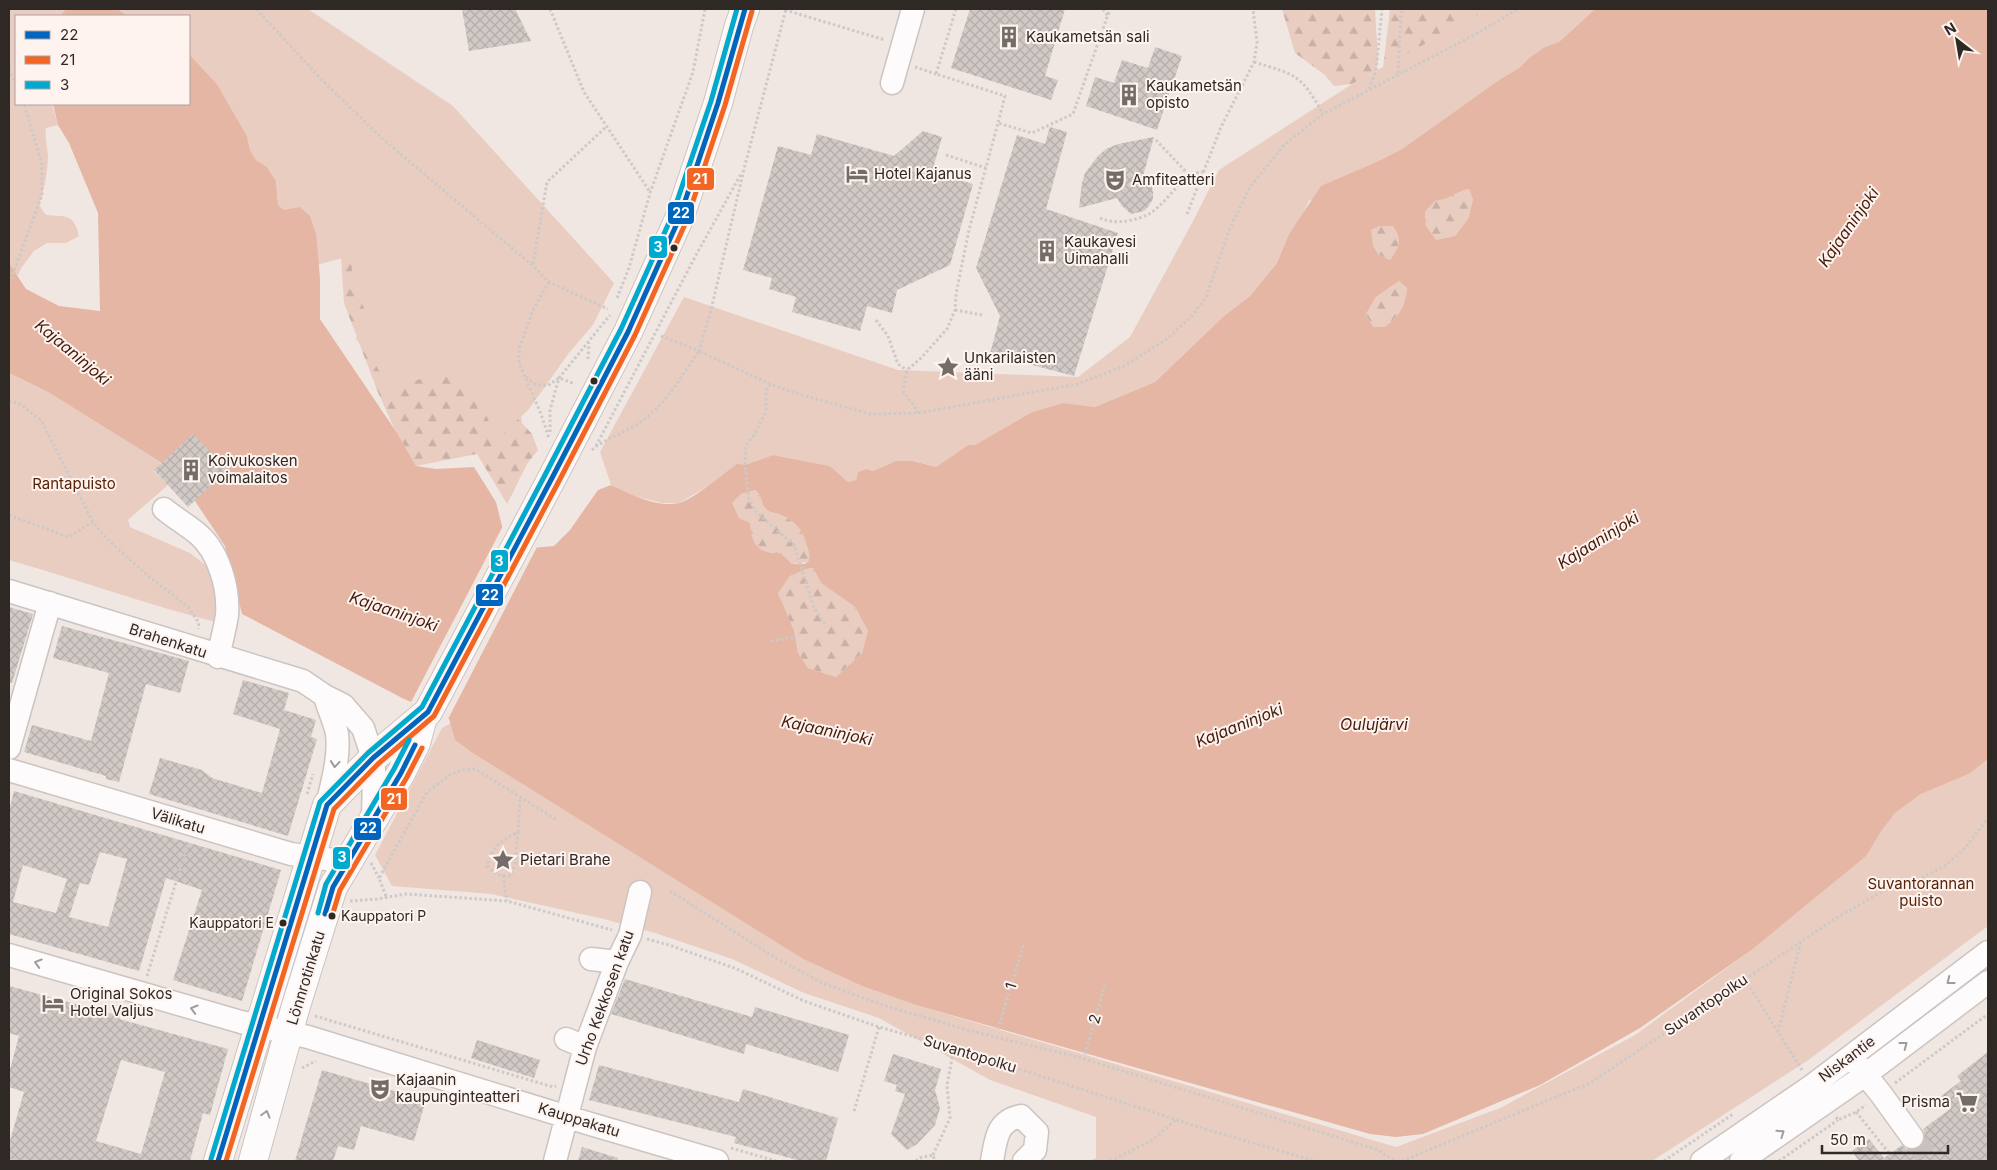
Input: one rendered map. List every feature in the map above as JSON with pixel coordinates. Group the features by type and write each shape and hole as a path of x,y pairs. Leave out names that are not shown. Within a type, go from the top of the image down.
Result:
{"main road":[{"path":"425,714 628,332 679,219 718,103 741,14"},
{"name":"Lönnrotinkatu","path":"218,1161 327,805 373,758 425,714"},
{"name":"Lönnrotinkatu","path":"253,1161 298,1035 334,888 350,857 401,773 416,743 425,714"}],"street":[{"path":"892,83 913,9"},
{"path":"164,509 199,535 212,552 220,570 226,596 227,615 218,656"},
{"name":"Brahenkatu","path":"9,591 302,681 343,705 363,728 373,758 375,784 373,821"},
{"path":"9,748 50,604"},
{"path":"325,696 337,734 338,744 327,805"},
{"name":"Välikatu","path":"9,770 291,854 333,860 350,857"},
{"name":"Urho Kekkosen katu","path":"555,1161 567,1117 575,1043 630,935 640,892"},
{"name":"Niskantie","path":"1702,1161 1851,1057 1988,952"},
{"name":"Kauppakatu","path":"9,955 241,1022 298,1035 717,1161"},
{"path":"591,959 617,962"},
{"name":"Niskantie","path":"1741,1161 1865,1075 1988,982"},
{"path":"1851,1057 1912,1137"},
{"path":"992,1161 998,1130 1009,1118 1021,1116 1037,1132 1035,1150 1024,1161"}],"path":[{"path":"256,9 323,81 386,141 532,265 549,282 608,309"},
{"path":"550,9 584,92 650,193"},
{"path":"616,303 629,268 650,193 693,72 705,9"},
{"path":"590,453 596,447 636,425 656,410 674,390 699,351 711,310 744,169 785,9 903,45"},
{"path":"919,413 903,391 907,370 948,329 955,310 956,294 969,230 1005,96 936,74 956,9"},
{"path":"1103,9 1108,16"},
{"path":"998,123 1032,133 1073,114 1110,9"},
{"path":"1187,214 1221,127 1254,62 1257,42 1253,9"},
{"path":"1369,89 1376,71 1382,9"},
{"path":"1398,74 1401,14 1403,9"},
{"path":"662,336 770,384 870,414 919,413 1078,384 1124,366 1167,339 1192,316 1206,297 1230,228 1250,187 1284,145 1323,114 1476,34 1518,9"},
{"path":"1254,62 1293,74 1308,88 1323,114"},
{"path":"9,69 15,84"},
{"path":"9,284 42,196 42,164 24,105"},
{"path":"532,265 547,182 606,127"},
{"path":"1156,140 1188,174"},
{"path":"946,155 986,168"},
{"path":"596,447 695,257 744,169"},
{"path":"1100,218 1109,222 1121,222 1150,213 1188,174 1204,172"},
{"path":"549,282 533,310 519,349 520,363 524,375 541,414 550,441 550,410 559,378"},
{"path":"955,310 982,315"},
{"path":"524,375 534,384 547,386 559,378 613,311"},
{"path":"876,320 888,336 898,364 907,370"},
{"path":"584,366 589,358 589,342"},
{"path":"559,378 575,385 578,380"},
{"path":"770,384 766,391 766,412 756,433 746,446 745,465 749,498 756,512 794,545 814,608 827,627"},
{"path":"9,400 21,405 41,420 93,522 120,553 188,607 195,615 199,623 195,649"},
{"path":"9,515 68,537 93,522"},
{"path":"771,641 795,637"},
{"path":"386,896 379,878 427,792 450,774 475,769 557,820"},
{"path":"518,832 499,842 492,851 487,866 497,875 511,876 515,864 518,832 520,798"},
{"name":"Suvantopolku","path":"1402,1161 1590,1083 1838,916 1883,891 1918,880 1946,865 1966,847 1988,818"},
{"path":"142,994 194,826"},
{"path":"503,875 507,901"},
{"path":"670,891 776,958 822,982 883,1005 967,1030 1081,1058 1378,1150 1394,1161"},
{"name":"Suvantopolku","path":"349,894 346,901 377,899 406,894 507,901 670,945 737,969 804,1001 880,1027 954,1048 1176,1120 1315,1161"},
{"path":"1746,979 1778,1033 1801,941"},
{"name":"1","path":"998,1029 1024,943"},
{"name":"2","path":"1085,1054 1105,984"},
{"path":"296,1070 298,1035 313,1012"},
{"path":"854,1111 880,1027"},
{"path":"935,1161 933,1155 950,1118 947,1085 954,1048"},
{"path":"1856,1112 1889,1153"},
{"path":"1110,1161 1151,1141 1176,1120"},
{"path":"1779,1161 1838,1120"},
{"path":"916,1161 919,1158 933,1155"}],"green space":[{"path":"9,9 66,9 61,15 15,15 15,105 52,105 58,125 46,128 47,168 39,205 46,215 64,216 72,220 75,223 79,236 66,243 47,243 34,251 18,275 9,263"},
{"path":"117,9 308,9 453,106 614,283 593,325 569,353 529,409 497,440 475,394 457,379 446,376 423,378 391,392 373,360 356,339 366,312 351,281 353,255 317,265 284,210 278,205 276,181 267,167 256,160 250,150 247,136 217,84 190,55 190,15 126,15"},
{"path":"1282,9 1375,9 1378,60 1376,71 1352,84 1334,86 1325,75 1295,53"},
{"path":"1390,9 1489,9 1383,68"},
{"path":"1489,9 1595,9 1559,42 1545,47 1530,57 1519,68 1499,80 1402,149 1309,201 1302,216 1289,234 1277,263 1250,296 1224,316 1155,382 1095,407 1063,403 1032,412 975,445 968,445 936,467 914,461 896,461 873,471 866,469 858,472 856,480 848,482 830,466 773,455 745,465 679,503 662,503 634,496 611,485 600,452 684,297 898,370 1078,377 1130,337 1219,170 1352,84"},
{"path":"1469,189 1473,200 1468,219 1455,236 1436,240 1426,227 1425,212 1435,201"},
{"path":"338,211 519,401 522,423 532,434 538,450 527,464 507,504 477,454 416,466 394,428 377,390 344,303"},
{"path":"1380,226 1393,226 1398,236 1398,247 1390,260 1379,255 1373,246 1370,230"},
{"path":"1399,281 1407,288 1401,310 1385,327 1373,328 1366,314 1376,297"},
{"name":"Rantapuisto","path":"9,373 48,392 162,463 154,471 168,485 128,520 130,527 190,553 212,570 220,623 9,560"},
{"path":"755,490 758,492 767,510 786,517 800,530 809,552 808,562 792,564 781,553 767,552 755,543 752,538 750,524 739,518 731,503 741,494"},
{"path":"813,568 821,583 855,607 868,631 862,653 836,677 808,668 798,653 778,592 790,576"},
{"name":"Suvantorannan puisto","path":"451,723 455,740 471,752 803,959 862,986 916,1005 1396,1147 1500,1108 1635,1035 1750,951 1880,833 1895,813 1921,794 1969,774 1988,759 1988,926 1807,1061 1652,1161 1089,1161 1096,1158 1096,1117 990,1080 879,1018 804,993 732,959 655,933 604,919 491,894 392,886 375,855 442,728"}],"water":[{"path":"66,9 117,9 126,15 61,15"},
{"name":"Oulujärvi","path":"1595,9 1988,9 1988,759 1969,774 1921,794 1895,813 1866,856 1750,951 1640,1028 1540,1085 1423,1134 1396,1137 1370,1134 916,1005 862,986 803,959 471,752 455,740 449,719 402,698 242,614 225,546 195,501 162,463 48,392 9,373 9,263 26,289 59,306 100,311 98,213 69,143 58,125 53,105 190,105 190,55 217,84 247,136 250,150 256,160 267,167 276,181 278,205 284,210 300,207 310,216 316,234 320,278 320,319 397,433 416,466 436,469 474,467 496,502 504,534 521,549 554,546 570,530 598,490 611,485 653,502 671,504 685,501 692,497 737,464 745,465 773,455 830,466 848,482 856,480 858,472 866,469 873,471 896,461 913,461 936,467 968,445 975,445 1032,412 1063,403 1095,407 1155,382 1224,316 1250,296 1277,263 1289,234 1321,186 1402,149 1499,80 1519,68 1530,57 1545,47 1559,42","holes":["1469,189 1473,200 1468,219 1455,236 1436,240 1426,226 1425,212 1435,201","1380,226 1393,226 1398,236 1399,243 1390,260 1379,255 1373,246 1371,230","1399,281 1407,288 1401,310 1385,327 1373,327 1366,314 1376,297","755,490 758,492 767,510 786,517 794,523 804,538 809,552 808,562 792,564 781,553 767,552 758,547 752,537 750,523 739,518 732,503 741,494","813,568 821,583 855,607 868,631 862,653 836,677 808,668 798,653 794,631 778,593 790,576"]}],"pier":[{"path":"504,524 506,532 522,546 538,545 447,721 410,704"}],"building":[{"path":"462,9 515,9 531,41 469,51"},
{"name":"Kaukametsän sali","path":"970,9 1065,9 1045,76 1058,80 1051,100 951,68"},
{"name":"Kaukametsän opisto","path":"1155,47 1182,56 1157,130 1086,106 1095,77 1114,83 1122,60 1148,68"},
{"name":"Kaukavesi Uimahalli","path":"1050,127 1067,132 1046,209 1118,233 1074,376 990,354 1000,316 976,268 1017,135 1045,144"},
{"path":"923,131 942,137 932,172 973,184 950,265 897,290 892,313 867,306 860,331 792,312 796,297 769,289 772,278 743,270 778,146 811,155 817,134 894,156"},
{"name":"Amfiteatteri","path":"1154,137 1143,176 1151,183 1153,199 1144,211 1131,214 1122,206 1117,198 1079,208 1085,173 1098,156 1106,149 1118,144"},
{"name":"Koivukosken voimalaitos","path":"193,434 228,470 188,507 154,470"},
{"path":"9,607 33,614 12,683 9,683"},
{"path":"62,626 189,661 180,693 146,684 119,782 106,779 106,776 24,752 32,725 91,741 109,673 53,658"},
{"path":"243,680 289,693 284,710 316,720 311,737 317,739 288,836 149,794 160,758 202,770 212,778 262,793 280,729 233,714"},
{"path":"14,791 281,870 242,1001 173,980 202,890 166,878 139,971 9,934 9,811","holes":["100,852 127,859 108,927 69,917 80,883 89,885","23,865 67,879 56,913 13,902"]},
{"path":"625,979 752,1017 755,1007 849,1035 838,1072 746,1044 744,1054 611,1014"},
{"path":"9,986 120,1016 119,1019 228,1049 210,1115 203,1113 190,1161 17,1161 9,1159 9,1144 24,1092 9,1087 9,1073 19,1036 9,1033","holes":["121,1060 165,1072 141,1154 96,1141"]},
{"path":"477,1040 540,1060 534,1078 471,1058"},
{"name":"Prisma","path":"1988,1052 1988,1161 1859,1161 1852,1151 1869,1139 1884,1158 1902,1145 1906,1149 1913,1150 1920,1147 1924,1142 1925,1136 1923,1129 1950,1109 1941,1096 1961,1081 1957,1076"},
{"path":"893,1054 941,1069 935,1090 940,1108 935,1125 917,1144 907,1150 891,1134 905,1094 895,1091 897,1085 884,1081"},
{"path":"599,1065 739,1102 743,1089 838,1118 826,1161 801,1161 734,1143 736,1137 589,1100"},
{"path":"322,1070 426,1100 414,1141 361,1126 354,1150 338,1146 333,1161 295,1161"},
{"path":"582,1147 618,1158 618,1161 578,1161"}],"tunnel":[{"path":"1912,1137 1931,1161"}],"transit line":[{"name":"3","path":"211,1159 320,802 368,753 422,707 545,475 621,329 672,216 711,101 737,9"},
{"name":"22","path":"218,1161 327,805 373,758 428,712 552,478 628,332 679,219 718,103 745,9"},
{"name":"21","path":"226,1161 334,809 378,764 434,716 559,481 635,335 686,222 725,105 752,11"},
{"name":"3","path":"318,913 326,884 409,740"},
{"name":"22","path":"325,914 333,887 401,773 415,745"},
{"name":"21","path":"332,916 340,890 407,777 422,748"}],"place":[{"name":"Kaukametsän sali","path":"1009,37"},
{"name":"Kaukametsän opisto","path":"1129,95"},
{"name":"Hotel Kajanus","path":"857,174"},
{"name":"Amfiteatteri","path":"1115,180"},
{"name":"Kaukavesi Uimahalli","path":"1047,251"},
{"name":"Unkarilaisten ääni","path":"948,367"},
{"name":"Koivukosken voimalaitos","path":"191,470"},
{"name":"Pietari Brahe","path":"503,860"},
{"name":"Kauppatori P","path":"332,916"},
{"name":"Kauppatori E","path":"283,923"},
{"name":"Original Sokos Hotel Valjus","path":"53,1003"},
{"name":"Kajaanin kaupunginteatteri","path":"380,1089"},
{"name":"Prisma","path":"1967,1102"}],"water label":[{"name":"Kajaaninjoki","path":"1848,227"},
{"name":"Kajaaninjoki","path":"73,352"},
{"name":"Kajaaninjoki","path":"1598,540"},
{"name":"Kajaaninjoki","path":"394,611"},
{"name":"Kajaaninjoki","path":"1239,725"},
{"name":"Kajaaninjoki","path":"827,730"}]}
